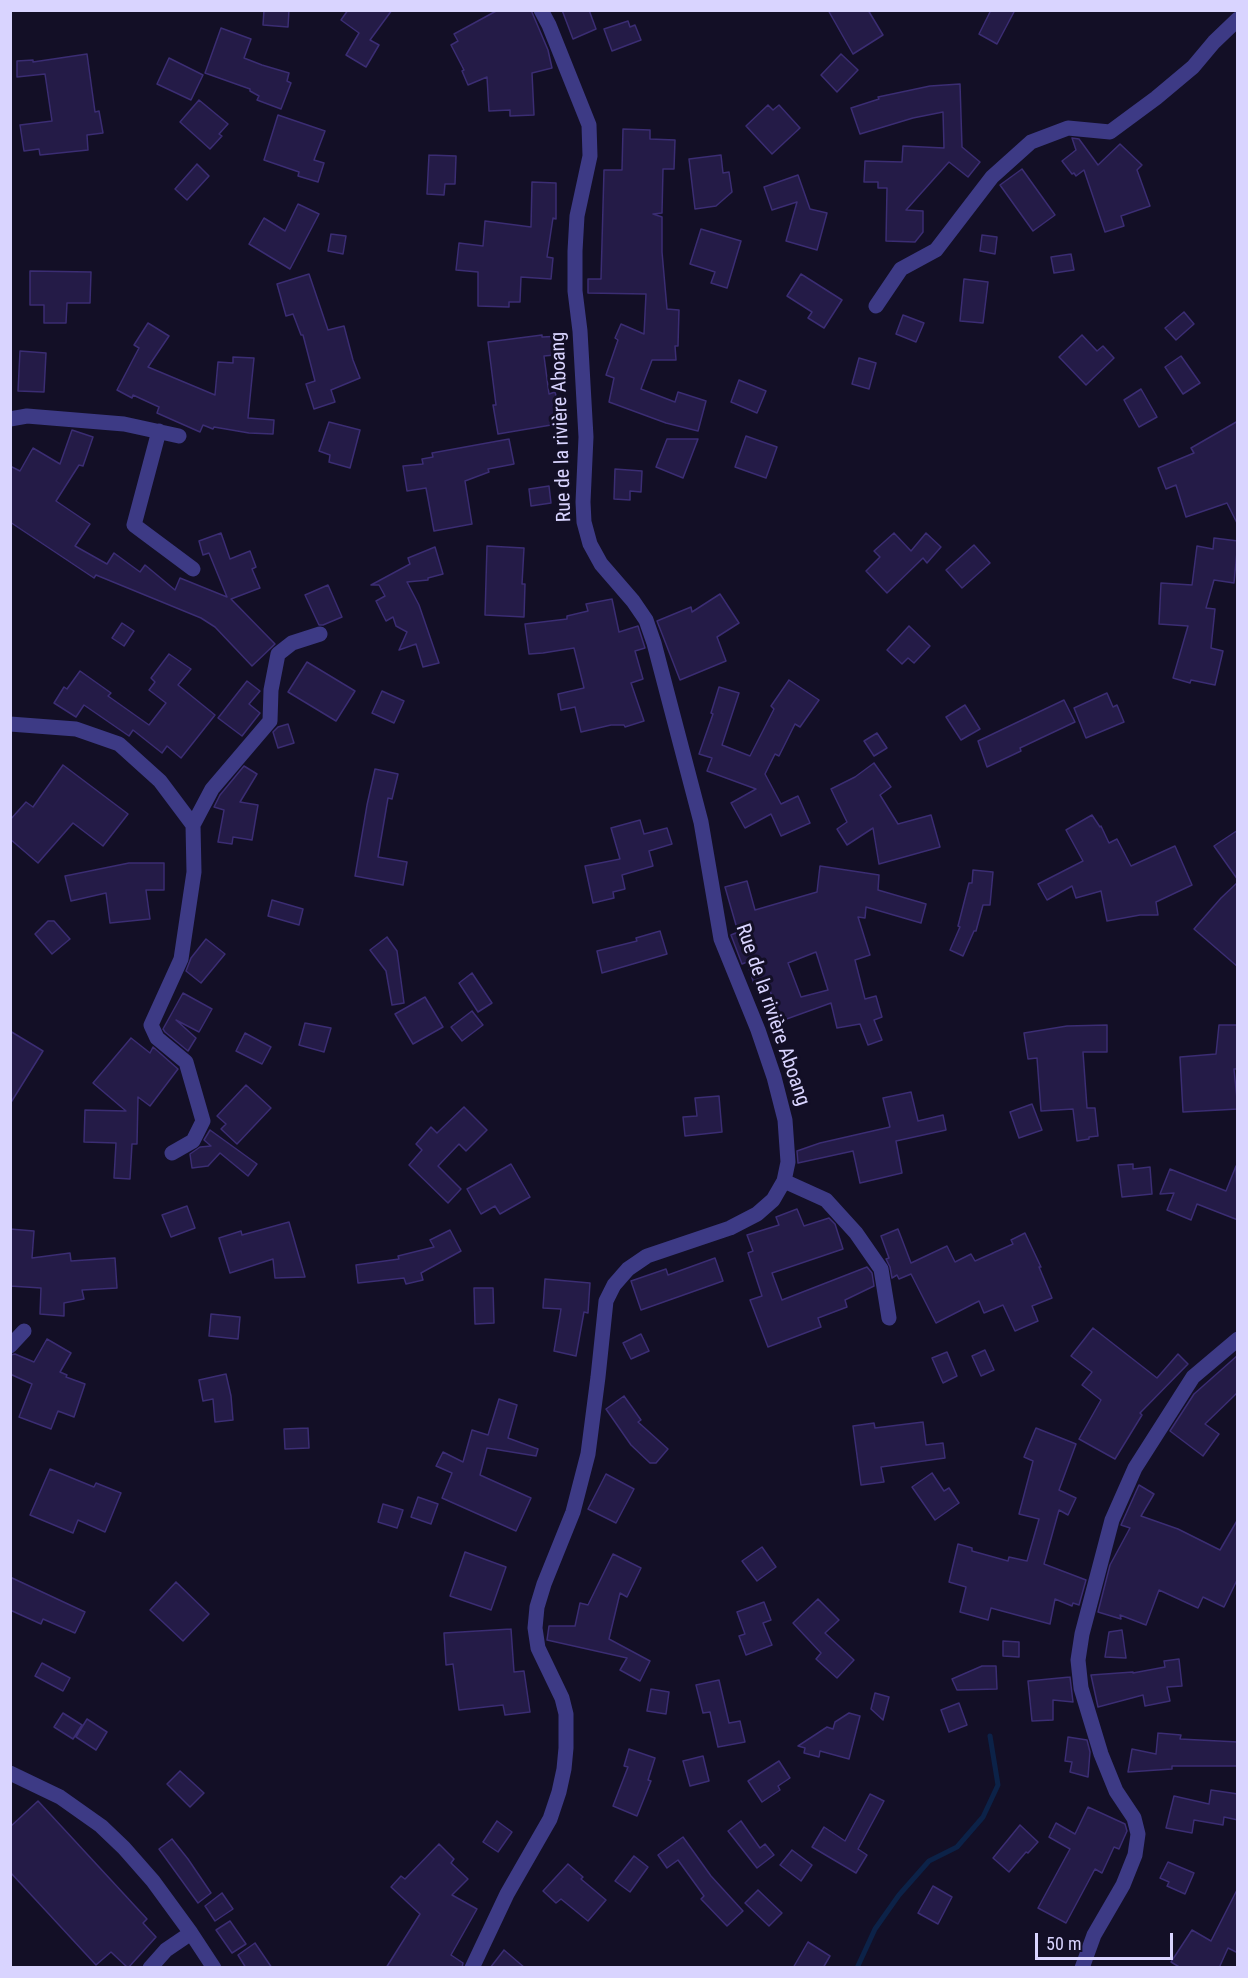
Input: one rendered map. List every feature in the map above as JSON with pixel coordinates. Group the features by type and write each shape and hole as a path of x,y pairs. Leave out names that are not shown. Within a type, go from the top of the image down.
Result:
{"street":[{"name":"Rue de la rivière Aboang","path":"472,1968 507,1894 550,1819 564,1768 566,1714 562,1698 538,1647 535,1628 537,1606 573,1512 588,1454 606,1301 614,1285 628,1269 647,1256 730,1228 757,1214 773,1200 784,1181 788,1162 785,1120 774,1077 758,1030 721,939 698,810 654,643 646,620 602,564 590,544 584,522 586,437 580,331 575,291 575,250 577,216 590,156 589,125 541,10"},
{"path":"876,306 901,269 936,250 992,177 1031,141 1068,128 1110,132 1193,67 1238,19"},
{"path":"10,420 27,416 124,424 179,436"},
{"path":"159,431 134,525 193,569"},
{"path":"172,1153 193,1141 203,1121 186,1062 157,1038 151,1025 181,958 194,872 194,825 212,789 270,721 271,690 278,654 292,643 320,634"},
{"path":"10,724 76,729 119,744 160,781 194,825"},
{"path":"784,1181 826,1200 856,1233 881,1269 889,1318"},
{"path":"10,1346 24,1331"},
{"path":"1082,1968 1094,1935 1123,1885 1135,1855 1138,1834 1134,1818 1116,1791 1104,1763 1091,1721 1082,1688 1078,1660 1082,1634 1112,1520 1136,1468 1193,1377 1238,1339"},
{"path":"10,1773 60,1797 101,1826 153,1881 191,1932 214,1968"},
{"path":"150,1968 166,1950 191,1932"}],"building":[{"path":"264,10 289,10 288,27 263,25"},
{"path":"348,10 392,10 370,40 379,45 366,67 346,55 359,33 341,20"},
{"path":"498,10 531,10 548,50 552,68 532,73 534,115 510,116 510,110 489,111 487,77 468,85 462,71 464,70 451,45 458,41 454,34"},
{"path":"562,10 589,10 596,29 573,39"},
{"path":"828,10 868,10 883,35 853,54"},
{"path":"991,10 1015,10 997,44 979,34"},
{"path":"628,21 630,27 635,25 641,40 612,51 604,29"},
{"path":"221,28 251,39 244,58 289,73 287,81 291,83 281,109 257,100 259,96 250,89 205,73"},
{"path":"87,54 95,112 99,111 103,133 87,135 88,150 40,155 39,149 24,151 20,125 52,121 45,74 17,77 17,61 33,60 33,62"},
{"path":"841,54 858,70 837,92 821,75"},
{"path":"169,58 203,75 191,100 157,84"},
{"path":"960,84 962,147 980,162 968,177 949,162 906,210 923,211 923,232 915,242 886,241 887,188 878,188 878,182 864,182 865,161 902,162 903,146 944,148 943,112 913,118 860,134 851,108 879,99 878,97 930,86"},
{"path":"199,100 228,124 219,134 222,136 210,149 180,122"},
{"path":"768,105 773,110 779,105 800,128 772,154 746,126"},
{"path":"278,115 325,131 314,160 324,163 318,182 298,176 299,172 264,160"},
{"path":"623,129 650,130 650,139 675,140 674,169 663,169 662,213 653,214 662,217 662,252 667,309 679,310 678,346 675,346 676,360 652,360 641,389 675,402 678,392 706,401 698,431 666,423 609,402 614,378 606,375 618,340 615,338 621,324 644,334 646,294 588,293 588,279 601,279 604,170 622,170"},
{"path":"1072,138 1079,139 1098,165 1120,144 1142,165 1137,170 1150,206 1121,216 1124,226 1105,232 1084,170 1076,176 1062,161 1076,150"},
{"path":"429,155 456,156 455,184 445,184 444,195 427,194"},
{"path":"721,155 723,173 729,172 732,192 716,206 695,209 689,159"},
{"path":"197,164 209,176 187,200 175,189"},
{"path":"1022,169 1055,215 1033,231 1000,185"},
{"path":"798,175 810,209 827,213 817,250 786,241 797,202 772,210 764,187"},
{"path":"532,182 556,183 556,219 553,218 547,257 553,258 551,279 521,277 520,302 509,302 509,307 478,306 478,272 456,270 459,243 483,246 485,221 531,227"},
{"path":"298,204 319,214 290,269 249,244 264,218 285,231"},
{"path":"701,229 741,241 727,288 711,283 715,272 690,264"},
{"path":"331,234 346,236 343,254 328,251"},
{"path":"982,235 997,237 995,254 980,251"},
{"path":"1071,254 1074,270 1054,273 1051,257"},
{"path":"30,271 91,272 90,303 67,303 66,323 44,323 44,305 30,305"},
{"path":"309,274 328,330 344,326 360,378 331,390 335,402 314,409 306,384 315,381 303,335 301,335 293,314 286,316 277,284"},
{"path":"801,274 842,300 824,328 808,318 812,312 787,296"},
{"path":"964,279 988,282 983,323 960,321"},
{"path":"1184,312 1194,324 1176,340 1165,328"},
{"path":"903,315 924,323 916,342 896,334"},
{"path":"148,323 169,336 148,367 215,395 218,362 233,363 233,357 254,358 248,418 274,420 273,434 249,433 214,427 213,429 203,425 200,432 157,413 159,407 117,390 139,348 134,345"},
{"path":"542,335 542,337 563,336 565,354 544,356 549,394 555,392 563,423 498,434 493,405 496,405 488,342"},
{"path":"1082,335 1097,351 1103,346 1114,358 1086,385 1059,357"},
{"path":"20,351 46,353 44,392 18,391"},
{"path":"1181,356 1200,383 1183,394 1165,367"},
{"path":"859,358 876,363 869,389 852,384"},
{"path":"739,380 766,391 757,413 731,402"},
{"path":"1141,389 1157,417 1139,427 1124,400"},
{"path":"1238,421 1238,525 1227,503 1186,517 1176,485 1166,489 1158,468 1194,453 1191,448"},
{"path":"329,422 360,430 350,468 329,462 330,455 319,451"},
{"path":"72,430 93,437 83,466 79,465 56,501 90,524 75,546 107,564 114,553 140,572 145,565 175,590 180,578 227,597 209,553 203,555 199,541 221,533 230,559 250,551 256,567 252,569 260,588 231,599 275,644 252,666 215,627 201,618 96,575 94,578 10,522 10,466 20,471 33,448 60,464"},
{"path":"746,436 777,447 766,478 735,467"},
{"path":"509,439 514,464 488,469 489,472 465,481 472,524 434,531 426,488 407,491 403,466 423,464 422,459 433,457 432,453"},
{"path":"667,439 698,439 683,478 656,467"},
{"path":"615,469 642,471 641,492 630,491 630,500 614,499"},
{"path":"549,486 551,503 531,506 529,489"},
{"path":"894,533 911,551 926,533 941,547 927,563 923,558 887,593 866,571 880,557 874,551"},
{"path":"1214,538 1238,541 1234,583 1214,580 1206,608 1215,609 1211,648 1223,651 1215,685 1191,680 1190,683 1173,678 1188,626 1159,624 1161,583 1192,585 1197,546 1213,549"},
{"path":"974,545 990,563 962,588 946,570"},
{"path":"487,546 524,548 522,584 525,584 524,617 485,615"},
{"path":"435,547 443,574 428,578 428,580 407,582 419,605 439,663 423,667 416,644 399,650 407,632 396,626 393,617 386,621 376,601 385,596 379,585 371,585 410,564 408,558"},
{"path":"328,585 342,617 319,625 305,595"},
{"path":"720,594 739,623 717,637 726,661 680,680 657,621 691,607 692,612"},
{"path":"612,599 619,632 638,626 645,648 635,651 643,679 631,683 644,721 625,727 624,725 611,725 581,732 575,707 561,710 558,694 584,688 574,648 529,654 525,624 567,619 567,616 588,611 586,604"},
{"path":"122,623 134,631 124,646 112,638"},
{"path":"909,626 930,646 914,663 908,658 902,664 887,650"},
{"path":"169,654 191,669 178,685 215,715 181,758 167,746 162,753 133,730 129,736 84,705 76,717 54,703 64,687 67,689 80,671 111,693 108,696 149,725 166,703 149,690 155,682 151,678"},
{"path":"307,662 355,691 336,721 288,692"},
{"path":"789,680 819,700 800,727 795,724 779,756 775,754 765,774 781,804 798,796 810,823 781,836 771,814 745,828 731,803 756,789 707,771 712,758 699,754 713,714 711,713 719,687 739,693 722,745 750,756 774,709 771,706"},
{"path":"247,681 260,691 249,704 260,713 242,736 218,718"},
{"path":"382,691 404,701 394,723 372,713"},
{"path":"1107,693 1113,707 1117,705 1124,722 1086,738 1074,708"},
{"path":"1064,700 1075,722 1020,748 1021,751 987,767 978,741"},
{"path":"965,705 980,729 961,740 946,717"},
{"path":"288,724 294,743 278,748 273,732 278,727"},
{"path":"877,733 887,748 874,756 864,741"},
{"path":"874,763 891,787 880,795 898,824 931,815 940,847 879,864 873,828 847,845 837,829 847,822 831,789 855,777"},
{"path":"63,765 128,814 103,846 73,823 38,863 10,839 10,820 26,802 33,807"},
{"path":"244,766 257,774 240,802 258,805 252,840 233,837 232,844 218,842 224,810 214,807 220,795"},
{"path":"375,769 398,774 392,799 388,798 378,857 407,862 403,885 355,876"},
{"path":"1092,815 1101,826 1109,843 1117,839 1131,866 1175,846 1192,885 1156,902 1158,915 1140,915 1107,921 1101,891 1076,898 1072,886 1047,900 1038,884 1083,861 1066,830"},
{"path":"640,820 644,834 667,828 672,844 649,851 653,866 622,875 625,889 613,892 614,898 593,903 585,866 620,859 611,828"},
{"path":"1238,830 1238,880 1214,846"},
{"path":"129,863 164,863 164,890 146,890 150,919 110,923 106,893 71,901 65,876"},
{"path":"820,866 879,875 878,890 926,904 921,923 866,907 865,918 858,917 870,955 855,960 865,999 876,996 882,1017 874,1020 882,1040 868,1045 860,1024 837,1028 831,1003 781,1021 766,980 754,984 747,962 742,964 731,935 738,932 725,887 747,881 755,910 817,892","holes":["816,952 828,990 801,997 788,963"]},
{"path":"973,870 993,872 990,905 983,905 976,931 963,956 950,950 960,927 958,926 969,883 972,883"},
{"path":"1238,882 1238,967 1194,929"},
{"path":"272,900 303,909 299,925 268,916"},
{"path":"48,921 54,921 70,939 52,954 35,934"},
{"path":"660,931 667,954 602,973 597,951 637,941 636,938"},
{"path":"387,937 397,951 404,1003 392,1005 386,971 370,950"},
{"path":"206,939 225,954 201,983 186,971 191,958"},
{"path":"472,973 492,1003 478,1012 459,983"},
{"path":"183,993 212,1009 199,1032 176,1020 196,1038 188,1051 163,1029"},
{"path":"425,997 443,1027 413,1044 395,1014"},
{"path":"472,1011 483,1025 462,1041 451,1027"},
{"path":"305,1023 331,1028 324,1052 299,1045"},
{"path":"1107,1025 1107,1052 1083,1052 1087,1108 1095,1108 1098,1136 1077,1141 1073,1109 1041,1111 1037,1058 1028,1059 1024,1033 1067,1026"},
{"path":"1219,1025 1238,1025 1238,1069 1234,1069 1238,1109 1183,1112 1180,1057 1216,1054"},
{"path":"10,1031 43,1051 10,1104"},
{"path":"245,1033 271,1047 262,1064 236,1051"},
{"path":"131,1038 150,1053 153,1047 178,1069 150,1106 138,1097 137,1144 132,1144 130,1179 114,1178 116,1143 84,1142 85,1110 126,1111 93,1083"},
{"path":"246,1085 271,1108 237,1144 221,1129 226,1124 217,1116"},
{"path":"911,1092 918,1121 943,1115 946,1130 896,1141 902,1173 860,1183 853,1151 798,1163 797,1151 820,1143 890,1127 883,1098"},
{"path":"719,1096 722,1132 685,1136 683,1117 697,1116 695,1098"},
{"path":"1032,1104 1042,1130 1019,1138 1010,1112"},
{"path":"464,1107 487,1130 466,1151 459,1144 438,1166 461,1189 448,1203 409,1165 422,1150 416,1144 431,1127 437,1133"},
{"path":"210,1130 257,1164 248,1176 220,1153 208,1166 192,1168 190,1154 200,1147 211,1146 204,1140"},
{"path":"511,1164 530,1197 500,1214 495,1206 481,1214 467,1189"},
{"path":"1133,1164 1133,1169 1150,1167 1152,1194 1122,1197 1118,1165"},
{"path":"1236,1166 1238,1220 1197,1204 1191,1220 1167,1210 1174,1193 1160,1194 1170,1169 1226,1191"},
{"path":"187,1206 195,1228 171,1237 162,1215"},
{"path":"797,1209 804,1226 829,1218 835,1224 843,1249 772,1273 782,1300 867,1267 872,1273 874,1286 845,1300 847,1307 818,1318 821,1327 768,1347 750,1300 762,1296 748,1253 753,1251 747,1235 779,1225 776,1217"},
{"path":"289,1222 305,1277 275,1278 273,1259 230,1273 219,1238 241,1231 242,1235"},
{"path":"10,1229 34,1231 32,1258 70,1253 71,1261 115,1258 117,1288 82,1290 84,1299 64,1303 64,1316 40,1314 41,1288 10,1286"},
{"path":"898,1229 911,1263 947,1246 955,1262 971,1254 975,1261 1013,1244 1011,1240 1025,1233 1052,1298 1032,1306 1038,1321 1015,1331 1003,1305 984,1313 979,1301 936,1323 911,1274 899,1279 897,1275 892,1278 886,1259 889,1258 881,1236"},
{"path":"450,1230 461,1251 421,1273 423,1280 406,1284 404,1278 358,1283 356,1265 399,1259 398,1256 434,1247 430,1240"},
{"path":"715,1258 723,1281 641,1310 631,1281 666,1269 668,1275"},
{"path":"545,1279 590,1283 588,1313 584,1312 576,1356 554,1351 561,1309 543,1308"},
{"path":"474,1288 493,1288 494,1323 475,1324"},
{"path":"211,1314 240,1317 238,1339 209,1336"},
{"path":"1093,1328 1157,1378 1178,1354 1188,1364 1140,1413 1142,1415 1115,1459 1079,1439 1101,1400 1082,1385 1092,1372 1071,1356"},
{"path":"641,1334 649,1351 631,1359 623,1343"},
{"path":"47,1339 71,1353 60,1372 67,1375 66,1377 85,1384 74,1417 58,1411 51,1429 19,1417 32,1384 10,1374 10,1355 15,1354 34,1362"},
{"path":"985,1350 994,1370 981,1376 972,1356"},
{"path":"947,1352 957,1376 943,1383 932,1358"},
{"path":"1238,1355 1238,1392 1205,1424 1219,1434 1203,1456 1170,1431 1194,1394"},
{"path":"226,1374 233,1420 215,1422 213,1399 203,1401 199,1380"},
{"path":"624,1396 641,1420 638,1422 668,1449 656,1463 650,1463 631,1445 606,1409"},
{"path":"499,1399 517,1405 508,1438 538,1449 536,1456 487,1448 480,1475 531,1498 516,1531 442,1498 452,1473 436,1466 443,1452 463,1462 472,1430 488,1435"},
{"path":"923,1422 926,1445 943,1443 945,1458 881,1467 884,1482 861,1485 853,1426 874,1423 875,1428"},
{"path":"308,1428 309,1448 285,1449 284,1429"},
{"path":"1036,1428 1076,1444 1059,1490 1076,1498 1068,1515 1059,1510 1044,1564 1086,1580 1079,1605 1073,1603 1072,1606 1055,1599 1050,1624 991,1608 988,1620 960,1612 966,1587 949,1582 958,1544 972,1548 972,1551 1008,1561 1009,1557 1027,1561 1039,1519 1019,1514 1033,1461 1024,1457"},
{"path":"50,1469 94,1487 96,1483 121,1493 105,1532 78,1520 73,1533 30,1515"},
{"path":"932,1473 944,1491 949,1488 959,1503 935,1520 912,1487"},
{"path":"606,1474 634,1489 616,1523 588,1509"},
{"path":"1139,1485 1154,1494 1141,1516 1178,1529 1220,1550 1238,1519 1238,1578 1224,1607 1203,1597 1198,1608 1159,1590 1146,1625 1120,1615 1121,1619 1098,1612 1110,1565 1130,1528 1121,1525"},
{"path":"418,1497 438,1504 431,1524 411,1517"},
{"path":"383,1504 403,1510 397,1528 378,1522"},
{"path":"762,1547 776,1567 757,1581 742,1561"},
{"path":"465,1552 506,1567 491,1610 450,1596"},
{"path":"613,1554 641,1568 627,1597 620,1593 609,1639 650,1661 640,1681 620,1670 627,1658 547,1640 549,1626 575,1626 580,1603 588,1605"},
{"path":"10,1577 85,1612 75,1633 43,1619 41,1624 10,1610"},
{"path":"176,1582 209,1614 183,1641 150,1610"},
{"path":"818,1599 839,1620 825,1633 854,1660 837,1678 816,1659 821,1653 793,1623"},
{"path":"764,1602 771,1620 763,1623 772,1645 746,1655 739,1636 745,1634 737,1612"},
{"path":"511,1629 514,1672 524,1671 530,1712 505,1715 503,1705 459,1710 453,1664 446,1665 444,1633"},
{"path":"1122,1630 1126,1658 1105,1657 1109,1632"},
{"path":"1003,1641 1019,1642 1019,1657 1003,1656"},
{"path":"1179,1659 1182,1686 1167,1687 1170,1701 1145,1706 1143,1695 1098,1707 1091,1675 1133,1673 1165,1667 1164,1661"},
{"path":"42,1663 70,1678 63,1691 35,1676"},
{"path":"982,1666 996,1666 997,1689 957,1690 952,1679"},
{"path":"1070,1677 1073,1702 1053,1700 1053,1720 1032,1721 1028,1681"},
{"path":"719,1680 729,1723 740,1721 745,1742 718,1747 710,1712 703,1713 696,1685"},
{"path":"651,1689 669,1692 666,1714 647,1711"},
{"path":"875,1693 889,1697 883,1720 871,1709"},
{"path":"959,1703 967,1725 949,1732 941,1710"},
{"path":"63,1713 82,1725 73,1739 54,1727"},
{"path":"849,1713 860,1716 849,1759 820,1751 819,1757 804,1753 805,1748 798,1746 827,1727 833,1729 835,1722"},
{"path":"87,1719 107,1732 96,1750 76,1737"},
{"path":"1158,1733 1181,1735 1180,1739 1238,1742 1238,1766 1172,1766 1172,1769 1128,1772 1132,1749 1156,1754"},
{"path":"1068,1737 1087,1740 1090,1752 1088,1777 1070,1772 1072,1762 1065,1761"},
{"path":"629,1749 655,1758 648,1780 651,1781 637,1816 613,1806 628,1767 624,1766"},
{"path":"703,1756 709,1781 690,1786 683,1761"},
{"path":"779,1761 790,1778 778,1786 780,1790 762,1802 748,1781"},
{"path":"180,1771 204,1793 190,1807 167,1784"},
{"path":"1211,1790 1238,1794 1238,1820 1224,1817 1223,1825 1194,1820 1192,1833 1166,1828 1174,1796 1209,1804"},
{"path":"870,1794 884,1801 858,1849 867,1855 856,1873 812,1847 824,1827 845,1841"},
{"path":"38,1801 147,1919 143,1923 156,1937 128,1968 111,1952 96,1965 10,1872 10,1827"},
{"path":"1088,1807 1125,1824 1127,1831 1119,1849 1114,1847 1102,1873 1095,1869 1066,1923 1038,1908 1070,1849 1049,1837 1056,1823 1075,1834"},
{"path":"497,1821 512,1832 498,1852 483,1842"},
{"path":"741,1821 760,1848 765,1844 774,1855 757,1868 728,1831"},
{"path":"1020,1825 1038,1842 1009,1872 993,1858"},
{"path":"683,1837 711,1876 743,1911 727,1926 701,1899 704,1896 678,1860 667,1868 658,1855"},
{"path":"172,1839 211,1893 198,1903 159,1849"},
{"path":"439,1844 454,1859 451,1863 468,1879 452,1895 477,1909 451,1955 463,1963 462,1968 386,1968 420,1914 391,1887 401,1876 405,1879"},
{"path":"792,1850 812,1865 801,1881 780,1865"},
{"path":"634,1856 648,1867 630,1892 615,1881"},
{"path":"1168,1862 1194,1873 1185,1894 1167,1886 1169,1882 1160,1878"},
{"path":"568,1864 583,1877 581,1879 606,1900 588,1921 561,1899 556,1903 543,1891"},
{"path":"933,1886 952,1897 938,1924 918,1913"},
{"path":"1238,1888 1238,1953 1228,1948 1219,1968 1181,1968 1171,1962 1192,1930 1211,1941"},
{"path":"758,1890 782,1913 769,1926 745,1903"},
{"path":"222,1893 233,1909 215,1921 205,1906"},
{"path":"230,1921 246,1944 232,1953 216,1930"},
{"path":"808,1942 830,1956 823,1968 793,1968"},
{"path":"255,1943 272,1968 246,1968 238,1955"},
{"path":"504,1950 525,1968 490,1968"}],"waterway":[{"path":"857,1968 875,1929 899,1895 929,1861 957,1847 983,1817 998,1785 990,1736"}]}
